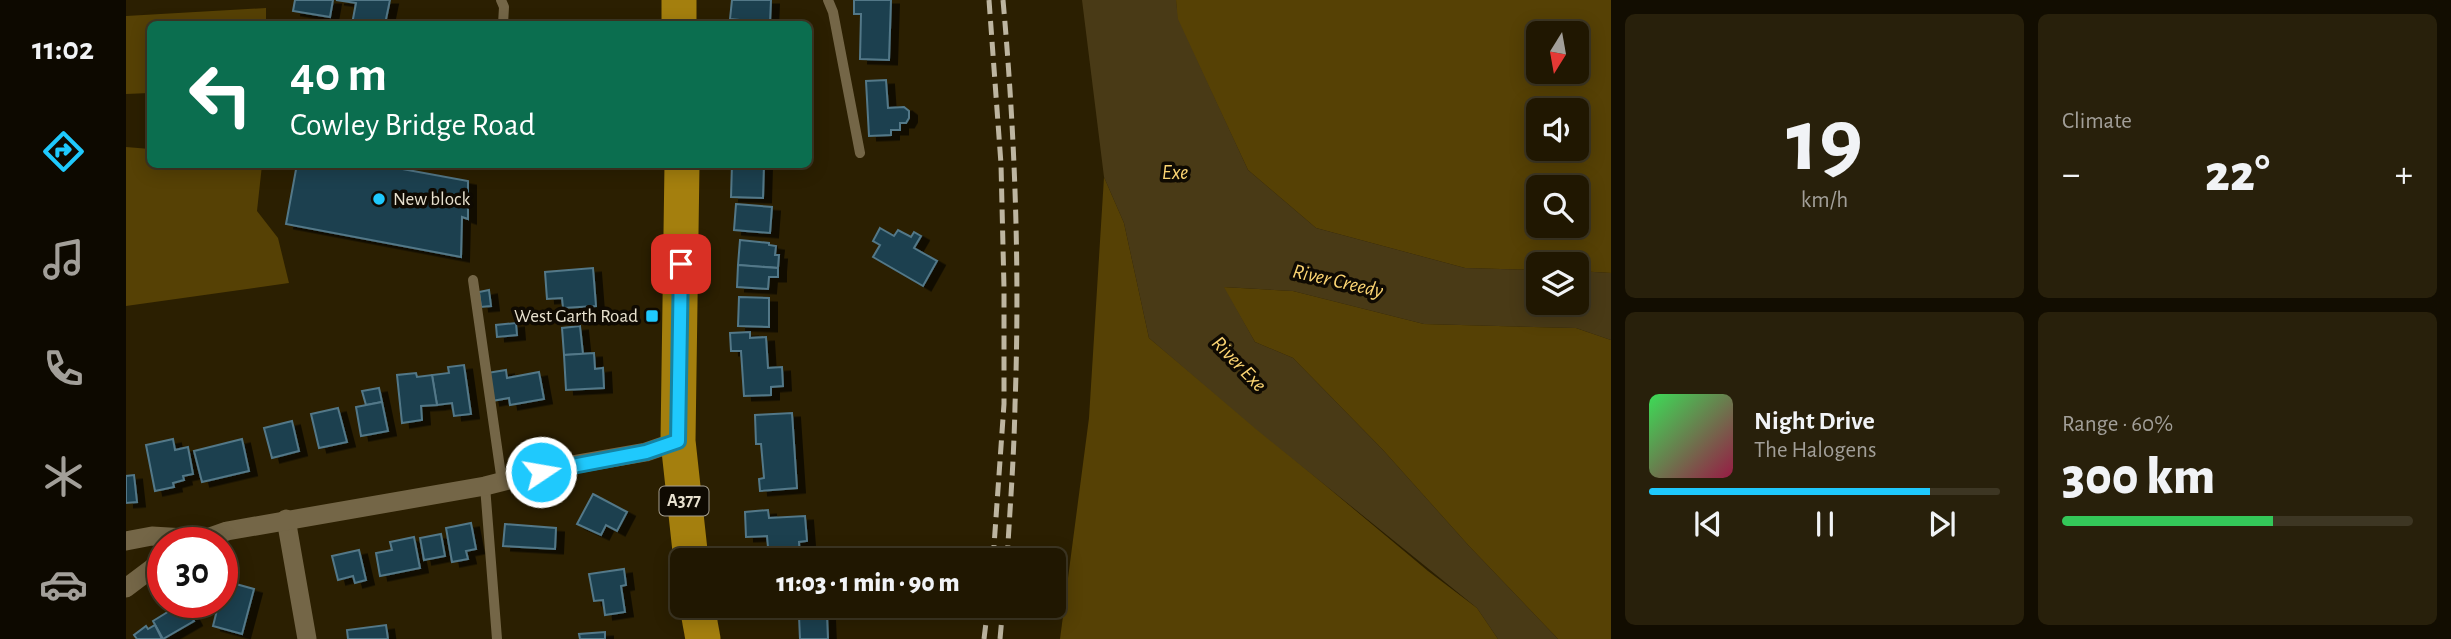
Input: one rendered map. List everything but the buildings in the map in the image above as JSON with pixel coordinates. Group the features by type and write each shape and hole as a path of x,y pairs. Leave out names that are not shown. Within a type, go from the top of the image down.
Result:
{"highway":[{"path":"679,0 679,21"},
{"name":"A377","path":"682,168 678,441 690,548"},
{"path":"699,618 703,639"}],"street":[{"path":"238,529 493,484 561,467 646,452 678,441"},
{"path":"286,520 307,639"},
{"path":"126,541 147,537"},
{"path":"126,588 147,572"}],"lane":[{"path":"501,0 504,7 503,21"},
{"path":"828,0 834,12 860,153"},
{"path":"473,280 493,484 498,639"}],"shaded area":[{"path":"1176,0 1611,0 1611,273 1589,272 1589,252 1526,252 1526,270 1465,268 1316,228 1248,170 1177,19"},
{"path":"266,8 266,21 147,21 147,93 126,94 126,16"},
{"path":"126,147 147,149 147,168 262,168 257,211 278,238 289,283 126,306"},
{"path":"1104,177 1124,223 1149,338 1428,571 1477,608 1498,639 1060,639 1063,618 1066,618 1066,593 1089,418"},
{"path":"1223,287 1293,291 1424,324 1576,328 1611,340 1611,639 1558,639 1469,546 1383,450 1293,358 1255,342"}],"water":[{"name":"Exe","path":"1082,0 1176,0 1178,19 1248,170 1316,228 1465,268 1526,270 1526,315 1589,315 1589,272 1611,273 1611,340 1576,328 1424,324 1293,291 1224,287 1255,342 1293,358 1383,450 1469,546 1558,639 1498,639 1477,608 1257,430 1149,338 1124,223 1104,177"}],"railway":[{"path":"989,0 1001,164 1004,288 1004,404 994,548"},
{"path":"1003,0 1011,101 1017,253 1014,424 1008,548"},
{"path":"984,639 987,618"},
{"path":"1000,639 1002,618"}],"place":[{"name":"New block","path":"379,199"},
{"name":"West Garth Road","path":"652,316"}],"route":[{"path":"541,472 646,452 678,441 681,264"}],"water label":[{"name":"River Creedy","path":"1338,281"},
{"name":"River Exe","path":"1239,364"}]}
